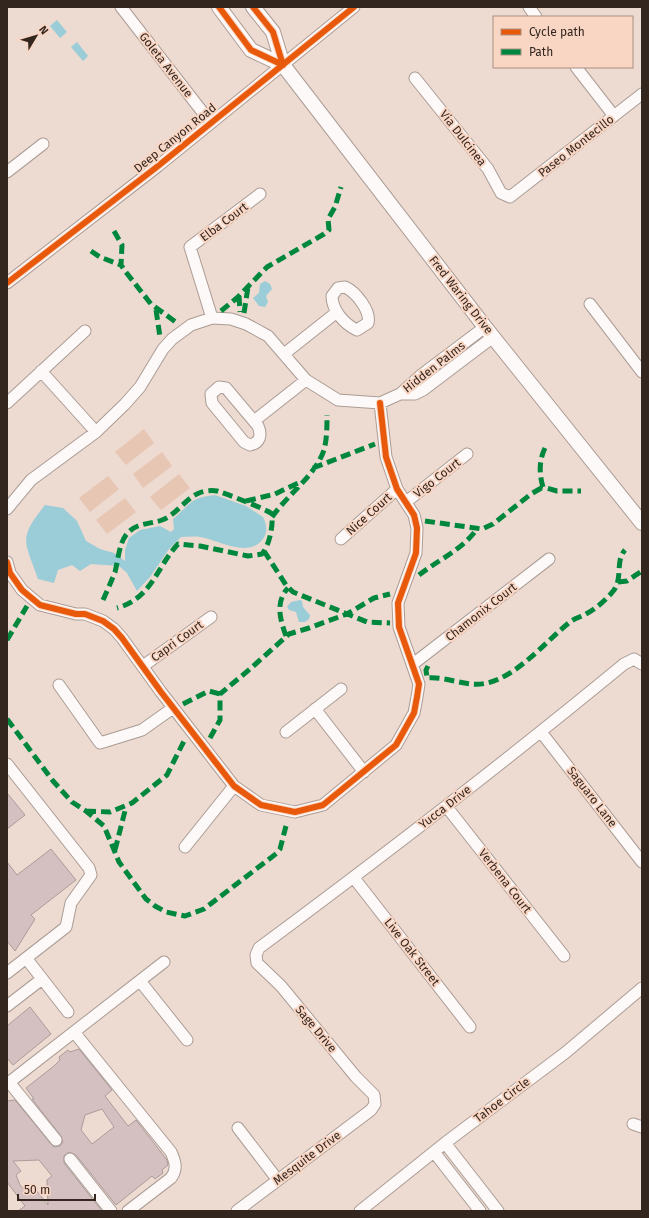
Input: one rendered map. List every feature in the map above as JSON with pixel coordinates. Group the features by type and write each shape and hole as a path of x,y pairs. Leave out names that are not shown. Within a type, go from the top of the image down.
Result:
{"main road":[{"name":"Fred Waring Drive","path":"219,7 252,50 283,65"},
{"name":"Fred Waring Drive","path":"253,7 273,32 283,65 489,332 642,523"}],"street":[{"name":"Goleta Avenue","path":"121,7 211,123"},
{"name":"Deep Canyon Road","path":"7,283 211,123 354,7"},
{"path":"529,7 535,16"},
{"path":"577,68 614,116"},
{"name":"Via Dulcinea","path":"416,78 488,169 501,193 510,197"},
{"name":"Paseo Montecillo","path":"510,197 642,94"},
{"path":"7,172 43,144"},
{"name":"Elba Court","path":"212,318 190,247 260,194"},
{"path":"590,304 642,372"},
{"path":"284,354 337,312"},
{"path":"7,509 31,480 96,432 140,388 154,361 172,339 191,325 212,318 231,319 258,329 268,336 306,380 338,400 380,403 386,457 397,489 414,515 417,528 418,541 416,553 398,603 400,627 419,684 414,713 396,745 323,805 295,812 261,805 234,786 173,708 122,638 103,621 85,614 76,614 40,605 22,590 10,573 7,562"},
{"path":"7,403 85,331"},
{"path":"400,394 414,394 422,390 436,380 489,332"},
{"name":"Hidden Palms","path":"380,403 400,394 428,370 489,332"},
{"path":"428,370 436,380"},
{"path":"41,371 96,432"},
{"path":"254,421 306,380"},
{"path":"219,387 226,388 254,421 261,432 260,438 256,444 250,445 244,442 212,403 210,398 211,394 219,387"},
{"name":"Vigo Court","path":"406,502 467,454"},
{"name":"Nice Court","path":"341,539 397,489"},
{"name":"Chamonix Court","path":"413,664 549,559"},
{"name":"Capri Court","path":"143,666 211,617"},
{"name":"Yucca Drive","path":"256,955 260,948 354,878 541,732 624,664 638,661"},
{"path":"59,685 100,743 142,730 173,708"},
{"path":"286,732 341,689"},
{"path":"315,709 364,772"},
{"name":"Saguaro Lane","path":"541,732 642,862"},
{"path":"7,764 89,868 91,875 70,903 66,927 7,972"},
{"path":"185,847 234,786"},
{"name":"Verbena Court","path":"446,806 564,956"},
{"name":"Live Oak Street","path":"354,878 470,1027"},
{"name":"Sage Drive","path":"256,955 257,963 281,986 356,1077 374,1095 374,1104"},
{"path":"26,958 68,1012"},
{"path":"56,1140 8,1083 164,962"},
{"path":"7,1006 42,979"},
{"path":"140,980 187,1040"},
{"name":"Tahoe Circle","path":"360,1211 445,1143 565,1053 642,988"},
{"path":"74,1032 170,1152 176,1163 174,1174 128,1211"},
{"name":"Mesquite Drive","path":"237,1211 277,1179 371,1110 374,1104"},
{"path":"238,1128 277,1179"},
{"path":"445,1143 498,1211"},
{"path":"434,1152 480,1211"},
{"path":"70,1159 111,1211"}],"shaded area":[{"path":"144,429 154,443 126,465 115,452"},
{"path":"162,452 172,466 143,488 133,474"},
{"path":"179,474 190,488 161,510 150,497"},
{"path":"108,476 119,489 90,512 79,498"},
{"path":"125,498 136,512 107,534 96,520"}],"water":[{"path":"57,20 67,32 60,38 50,26"},
{"path":"77,42 88,56 83,61 71,47"},
{"path":"265,281 270,284 272,289 266,296 268,302 265,307 259,306 253,298 259,293 260,284"},
{"path":"215,495 246,506 263,517 266,529 262,540 249,548 241,548 200,537 181,537 169,549 150,577 137,591 127,573 119,566 91,564 80,571 72,565 58,570 54,583 38,579 26,541 30,526 45,505 63,508 77,521 86,541 100,549 114,553 125,561 125,550 129,538 140,530 160,526 171,532 174,529 173,519 191,502 206,496"},
{"path":"302,601 303,607 310,615 309,619 305,622 299,622 296,612 289,610 287,607 291,602"}],"building":[{"path":"7,793 25,815 7,829"},
{"path":"51,849 76,880 31,915 35,919 15,951 7,941 7,862 17,875"},
{"path":"30,1007 51,1034 13,1065 7,1058 7,1026"},
{"path":"79,1049 112,1090 105,1096 128,1126 136,1120 167,1160 168,1165 162,1170 163,1173 155,1179 152,1176 116,1205 76,1155 69,1152 64,1156 64,1163 102,1211 18,1211 25,1206 7,1182 7,1101 15,1100 51,1144 54,1147 60,1146 63,1142 61,1136 32,1099 34,1099 26,1088 54,1066 60,1060 59,1057 68,1050 70,1052","holes":["102,1109 114,1127 92,1144 81,1130 85,1115","39,1160 52,1176 47,1180 48,1205 36,1190 28,1194 20,1185 16,1175 21,1171 13,1161"]}],"marked path":[{"path":"221,311 238,297 267,267 329,230 328,219 335,207 341,187"},
{"path":"114,231 122,245 121,265 125,271 151,304 177,323"},
{"path":"91,251 100,257 121,265"},
{"path":"244,313 248,287"},
{"path":"239,296 240,312"},
{"path":"156,310 160,337"},
{"path":"272,517 308,477 320,459 326,441 327,415"},
{"path":"313,468 375,444"},
{"path":"545,448 540,467 543,487 557,491 581,491"},
{"path":"246,501 275,494 298,483"},
{"path":"425,521 482,529 493,524 531,494 543,487"},
{"path":"103,600 115,572 120,548 126,535 134,528 142,524 157,522 167,518 189,499 199,493 217,491 255,505 272,514 270,535 265,550 262,554 248,556 200,546 178,544 170,553 146,590 129,603 117,608"},
{"path":"419,575 457,549 477,529"},
{"path":"428,666 426,670 427,678 472,684 487,683 510,673 521,666 570,622 590,612 608,597 617,585 620,559 625,550"},
{"path":"264,551 286,585 293,592 367,622 390,623"},
{"path":"618,582 627,581 642,571"},
{"path":"286,636 282,623 280,605 281,599 288,588"},
{"path":"210,738 220,720 220,694 289,634 347,614 374,598 390,594"},
{"path":"7,640 27,606"},
{"path":"183,704 209,691 220,694"},
{"path":"7,719 53,781 72,802 104,826 119,862 146,899 166,912 185,916 204,909 277,853 280,849 286,826"},
{"path":"86,811 110,812 132,803 167,775 184,741"},
{"path":"115,850 126,807"}],"cycle path":[{"path":"219,7 251,50 283,65"},
{"path":"253,7 273,32 283,65"},
{"path":"7,283 158,166 354,7"},
{"path":"7,562 10,573 22,590 40,605 76,614 85,614 103,621 114,629 234,786 261,805 295,812 323,805 396,745 414,713 419,684 399,627 398,603 416,553 417,528 414,515 397,489 386,457 380,403"}]}
